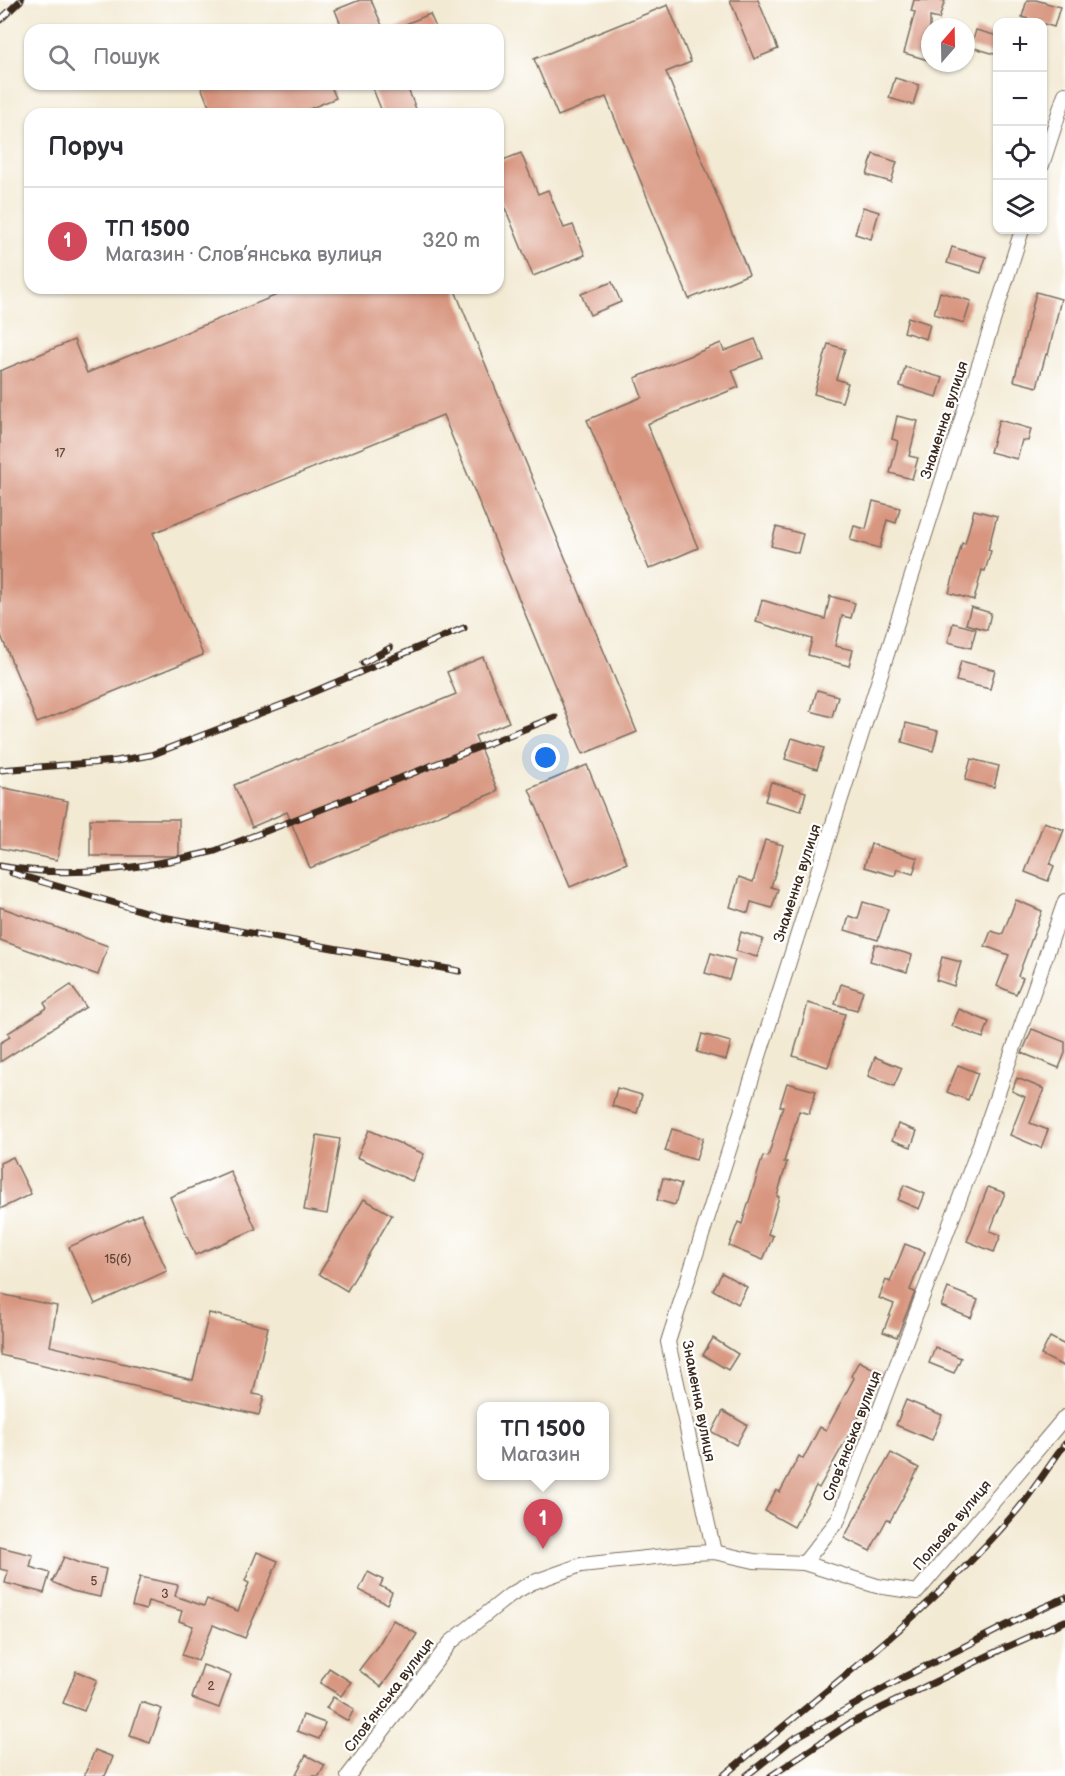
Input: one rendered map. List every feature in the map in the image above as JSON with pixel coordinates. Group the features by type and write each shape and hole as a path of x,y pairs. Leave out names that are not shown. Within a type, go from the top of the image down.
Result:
{"street":[{"path":"1047,150 1065,94"},
{"name":"Знаменна вулиця","path":"714,1552 668,1342 1021,234"},
{"name":"Слов’янська вулиця","path":"348,1776 451,1642 510,1595 531,1583 581,1565 714,1552 754,1561 804,1563 838,1520 978,1150 1065,901"},
{"name":"Польова вулиця","path":"804,1563 877,1586 917,1592 1065,1417"}],"building":[{"path":"360,0 371,0 381,24 341,24 335,10"},
{"path":"730,0 758,0 778,49 754,59"},
{"path":"914,0 945,0 939,18 921,18 921,58 904,53 915,12 911,11"},
{"path":"1027,0 1036,0 1060,7 1054,27 1047,25 1047,18 1022,17"},
{"path":"668,5 691,62 666,72 749,274 689,299 606,97 558,116 534,59"},
{"path":"430,14 434,24 406,24"},
{"path":"976,30 993,35 993,54 975,48"},
{"path":"895,78 919,85 913,105 889,98"},
{"path":"202,90 333,90 336,98 312,108 210,108"},
{"path":"373,90 408,90 416,108 381,108"},
{"path":"521,153 538,194 548,190 564,228 573,225 585,255 533,276 504,206 504,160"},
{"path":"873,154 897,162 891,182 867,175"},
{"path":"863,207 879,212 871,239 855,234"},
{"path":"952,247 986,257 981,273 947,263"},
{"path":"612,282 621,302 590,315 581,294"},
{"path":"940,292 971,301 964,323 934,314"},
{"path":"1036,292 1061,299 1048,355 1046,354 1037,387 1014,381"},
{"path":"279,294 456,294 637,732 583,754 443,415 153,533 203,655 37,723 0,633 0,371 74,340 87,373"},
{"path":"908,317 930,324 926,339 904,332"},
{"path":"755,339 763,358 732,370 739,387 647,424 698,548 649,569 587,420 642,397 635,378 721,343 724,351"},
{"path":"828,344 845,349 836,379 848,383 842,402 814,394"},
{"path":"905,367 943,378 937,397 900,386"},
{"path":"897,416 918,421 909,456 918,458 912,479 890,473 898,441 892,439"},
{"path":"999,420 1031,429 1028,441 1022,440 1017,459 990,452"},
{"path":"873,501 900,508 896,523 887,520 880,548 850,540 854,526 866,529"},
{"path":"974,510 997,516 988,550 991,551 985,571 982,570 974,600 949,593 962,543 965,544"},
{"path":"776,527 803,534 798,553 771,546"},
{"path":"830,596 855,603 851,618 842,616 835,646 853,650 849,666 808,655 812,639 756,622 762,600 825,619"},
{"path":"971,607 991,613 987,630 966,624"},
{"path":"953,623 976,629 971,648 948,642"},
{"path":"483,657 509,722 475,736 498,791 310,868 287,812 252,827 234,785 456,694 447,672"},
{"path":"961,661 995,670 990,689 956,681"},
{"path":"817,690 838,696 832,717 811,711"},
{"path":"906,723 938,731 933,751 902,742"},
{"path":"792,738 824,748 817,769 785,759"},
{"path":"971,759 999,766 994,787 965,780"},
{"path":"587,765 627,863 570,887 529,789"},
{"path":"771,782 806,792 801,811 765,801"},
{"path":"0,787 68,801 57,860 0,848"},
{"path":"90,819 179,819 179,856 90,856"},
{"path":"1044,822 1064,830 1050,864 1054,866 1048,881 1025,872"},
{"path":"765,840 783,845 771,887 778,889 772,908 751,902 748,913 730,907 739,877 753,882"},
{"path":"871,844 918,858 913,874 897,869 895,876 864,867"},
{"path":"1016,900 1042,911 1018,976 1023,978 1016,994 997,986 1009,955 985,946 991,931 1003,933"},
{"path":"863,902 888,909 878,940 845,930 849,916 858,919"},
{"path":"0,907 108,946 98,975 0,940"},
{"path":"741,932 763,939 757,957 736,951"},
{"path":"875,944 912,955 907,972 870,961"},
{"path":"711,953 735,960 729,980 705,973"},
{"path":"942,957 961,962 954,986 936,980"},
{"path":"841,984 863,991 857,1010 835,1004"},
{"path":"71,985 86,1007 0,1062 0,1043 10,1037 8,1033 47,1008 44,1003"},
{"path":"808,1003 845,1014 828,1067 793,1056"},
{"path":"959,1009 989,1022 983,1038 952,1026"},
{"path":"1032,1029 1065,1042 1065,1053 1059,1068 1022,1053"},
{"path":"702,1034 731,1042 726,1060 697,1052"},
{"path":"875,1057 902,1068 894,1086 868,1076"},
{"path":"958,1065 978,1073 968,1100 947,1092"},
{"path":"1017,1078 1044,1089 1030,1123 1048,1130 1041,1148 1010,1135 1025,1097 1012,1091"},
{"path":"787,1083 816,1091 809,1114 799,1111 784,1162 787,1162 768,1234 773,1236 763,1260 729,1246 738,1222 742,1224 763,1156 768,1157 783,1106 780,1106"},
{"path":"617,1088 642,1095 637,1113 612,1106"},
{"path":"898,1124 917,1131 911,1147 892,1140"},
{"path":"672,1129 703,1138 696,1160 665,1151"},
{"path":"369,1130 424,1154 412,1181 357,1157"},
{"path":"317,1135 340,1139 327,1214 304,1210"},
{"path":"13,1157 31,1194 0,1209 0,1163"},
{"path":"230,1171 256,1229 195,1255 170,1197"},
{"path":"663,1178 681,1184 675,1205 657,1200"},
{"path":"904,1185 925,1194 919,1209 898,1200"},
{"path":"988,1187 1005,1193 990,1231 1001,1235 994,1252 967,1241"},
{"path":"364,1199 392,1215 347,1291 319,1274"},
{"path":"141,1214 167,1271 95,1304 69,1247"},
{"path":"905,1244 925,1252 910,1290 915,1292 897,1337 883,1332 894,1304 879,1298 886,1280 890,1282"},
{"path":"722,1273 747,1287 738,1304 713,1290"},
{"path":"948,1288 978,1300 971,1318 941,1306"},
{"path":"0,1294 57,1306 50,1346 193,1380 209,1313 268,1327 253,1394 264,1396 259,1415 0,1355"},
{"path":"1050,1337 1065,1345 1065,1367 1041,1355"},
{"path":"713,1338 738,1354 728,1370 703,1355"},
{"path":"935,1347 961,1358 954,1373 929,1363"},
{"path":"859,1361 883,1374 819,1488 816,1486 794,1527 765,1511 776,1490 780,1492 799,1456 803,1459 820,1427 826,1430 854,1378 851,1376"},
{"path":"906,1400 942,1415 932,1440 896,1425"},
{"path":"723,1411 747,1425 736,1445 712,1432"},
{"path":"891,1453 919,1468 890,1521 887,1519 870,1551 844,1538"},
{"path":"0,1547 33,1555 30,1567 50,1573 44,1593 5,1583 8,1571 0,1569"},
{"path":"257,1552 278,1561 245,1638 213,1625 198,1661 182,1655 193,1626 179,1621 182,1611 148,1601 146,1610 132,1606 140,1577 178,1585 175,1596 204,1606 207,1599 238,1611 249,1583 245,1581"},
{"path":"64,1557 106,1569 100,1597 72,1591 52,1582"},
{"path":"368,1572 383,1580 380,1586 392,1592 387,1604 359,1590"},
{"path":"393,1620 417,1634 381,1687 359,1670 379,1644"},
{"path":"203,1665 231,1675 219,1708 192,1698"},
{"path":"329,1668 351,1682 341,1696 320,1683"},
{"path":"76,1671 97,1680 84,1711 63,1703"},
{"path":"333,1697 354,1709 348,1721 326,1708"},
{"path":"141,1702 162,1709 150,1743 130,1736"},
{"path":"303,1715 325,1723 319,1739 297,1731"},
{"path":"95,1750 113,1757 105,1776 84,1776"},
{"path":"306,1755 325,1765 319,1776 295,1776"}],"railway":[{"path":"0,20 21,0"},
{"path":"0,770 116,761 151,755 292,701 464,628"},
{"path":"363,663 390,648"},
{"path":"0,866 54,872 108,870 215,851 555,717"},
{"path":"12,873 163,917 459,971"},
{"path":"723,1776 837,1683 947,1585 1014,1514 1065,1444"},
{"path":"746,1776 793,1739 904,1677 1065,1598"},
{"path":"771,1776 849,1724 1002,1649 1065,1621"}],"place":[{"name":"ТП 1500","path":"543,1549"}]}
